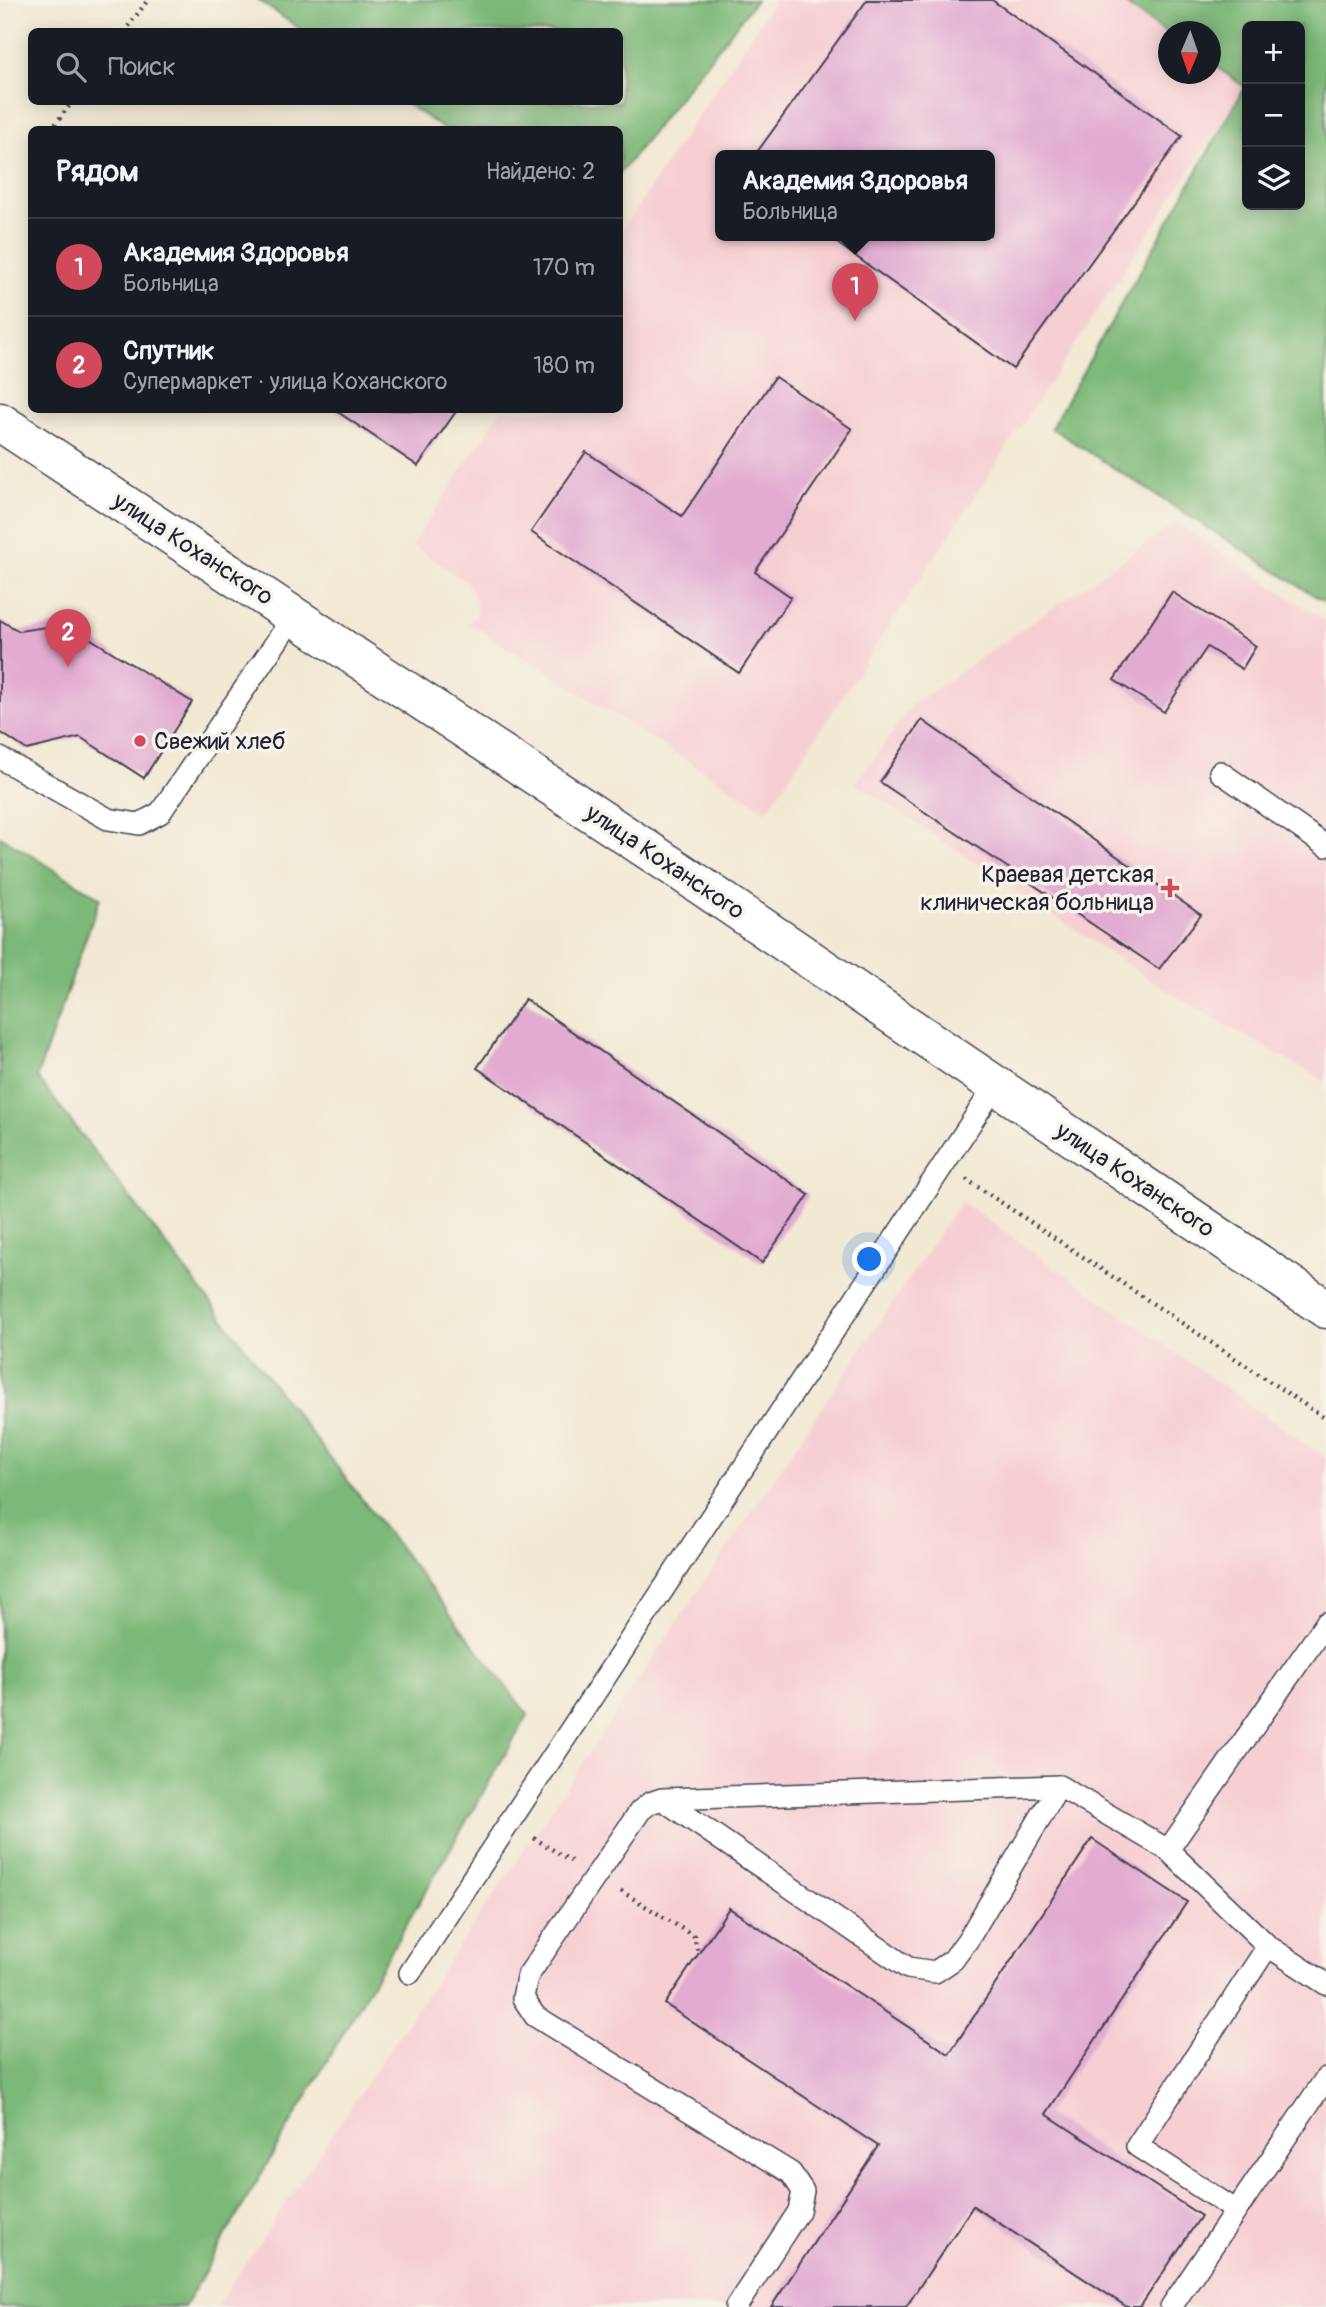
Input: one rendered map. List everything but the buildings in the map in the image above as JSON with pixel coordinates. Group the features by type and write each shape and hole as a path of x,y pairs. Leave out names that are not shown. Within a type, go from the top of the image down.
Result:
{"street":[{"name":"улица Коханского","path":"0,422 996,1085 1326,1309"}],"lane":[{"path":"0,758 108,819 139,824 160,813 294,616"},
{"path":"1220,772 1326,846"},
{"path":"410,1973 996,1085"},
{"path":"1168,1850 1326,1623"},
{"path":"662,1799 908,1968 935,1972 953,1960 970,1938 1059,1786"},
{"path":"736,2307 799,2211 803,2191 791,2174 535,2016 523,1998 527,1977 640,1811 662,1799 1059,1786 1168,1850 1268,1947 1326,1984"},
{"path":"1236,2210 1137,2146 1268,1947"},
{"path":"1171,2307 1326,2078"}],"path":[{"path":"127,28 148,0"},
{"path":"54,126 70,105"},
{"path":"943,1164 1326,1419"}],"shaded area":[{"path":"775,0 1120,0 1158,27 1158,84 1221,84 1221,70 1242,85 1242,92 767,811 469,623 477,614 475,597 467,582 412,545 500,413 623,413 623,228"},
{"name":"Краевая детская клиническая больница","path":"1176,523 1326,621 1326,1082 1170,993 856,783 912,705"},
{"path":"961,1201 1326,1459 1326,2307 216,2307"}],"green space":[{"path":"258,0 756,0 623,169 623,126 440,126 408,105 623,105 623,28 299,28"},
{"path":"1120,0 1326,0 1326,603 1051,428 1242,92 1242,210 1305,210 1305,21 1242,21 1242,85 1221,70 1221,21 1158,21 1158,27"},
{"path":"0,836 100,898 37,1077 528,1715 184,2307 0,2307"}],"place":[{"name":"Академия Здоровья","path":"855,321"},
{"name":"Спутник","path":"68,667"},
{"name":"Свежий хлеб","path":"140,741"},
{"name":"Краевая детская клиническая больница","path":"1170,888"}]}
